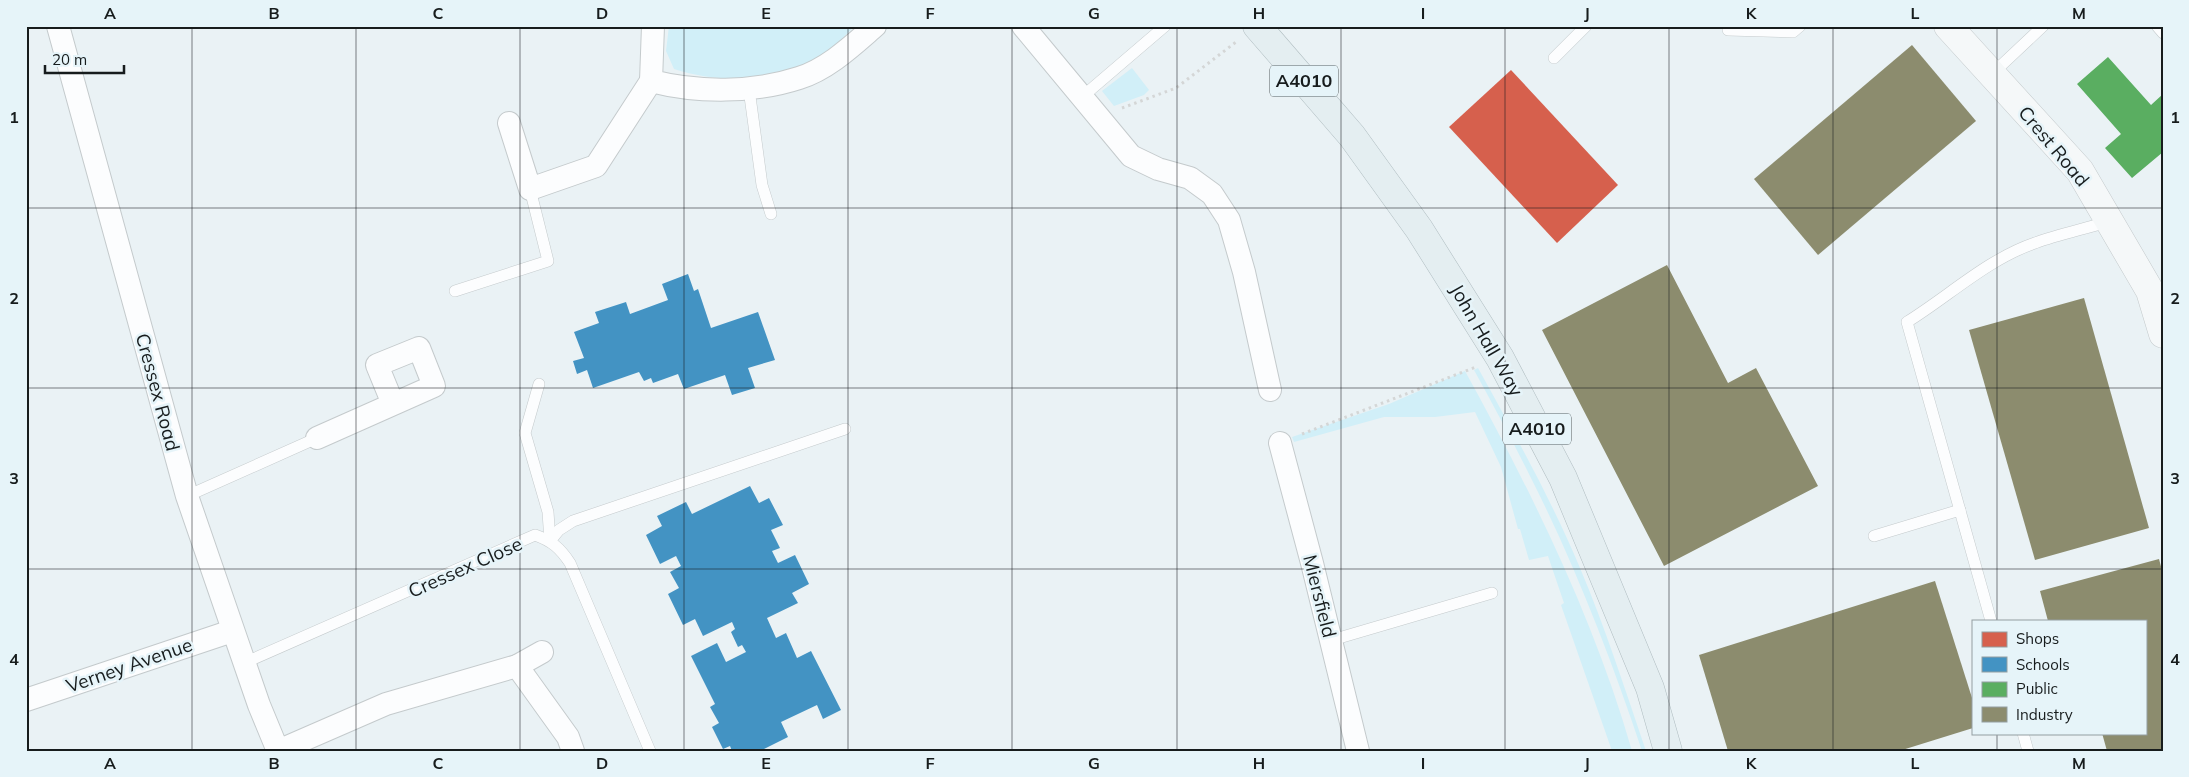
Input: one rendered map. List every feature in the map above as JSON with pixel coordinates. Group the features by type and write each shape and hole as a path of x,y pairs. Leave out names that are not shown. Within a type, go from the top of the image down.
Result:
{"highway":[{"name":"John Hall Way","path":"1257,26 1352,136 1419,229 1500,358 1563,478 1650,688 1668,751"}],"street":[{"name":"Cressex Road","path":"58,26 187,496 232,631 278,751"},
{"path":"509,123 530,189 596,166 651,81 653,26"},
{"path":"651,81 677,88 749,89 800,78 841,55 875,26"},
{"path":"1023,26 1131,156 1158,169 1190,178 1212,194 1228,220 1244,272 1270,390"},
{"name":"Crest Road","path":"1948,26 2080,171 2150,291 2163,334"},
{"path":"317,438 393,404"},
{"name":"Miersfield","path":"1280,443 1332,640 1358,751"},
{"name":"Verney Avenue","path":"26,700 232,631"},
{"path":"278,751 386,704 517,666 542,652"},
{"path":"517,666 568,737 573,751"}],"lane":[{"path":"1082,97 1165,26"},
{"path":"1554,58 1586,26"},
{"path":"1728,30 1793,32 1800,26"},
{"path":"1992,74 2043,26"},
{"path":"2157,26 2163,33"},
{"path":"749,89 762,185 772,214"},
{"path":"455,292 548,261 530,189"},
{"path":"1992,620 1907,322 1984,269 2010,255 2035,243 2110,221"},
{"path":"539,384 525,433 548,512 550,540"},
{"path":"550,540 559,530 573,521 845,430"},
{"path":"187,496 317,438"},
{"path":"1874,536 1960,510"},
{"name":"Cressex Close","path":"244,664 536,536 550,540 562,550 570,563 650,751"},
{"path":"1332,640 1492,593"},
{"path":"2023,734 2028,751"}],"path":[{"path":"1099,117 1176,88 1257,26"},
{"path":"1280,443 1500,358"}],"shaded area":[{"path":"669,26 855,26 827,51 806,63 769,75 731,79 693,74 674,69 666,51"},
{"path":"1132,68 1149,90 1144,95 1114,106 1102,91"},
{"path":"1478,368 1532,466 1569,542 1606,635 1646,751 1642,751 1604,644 1560,538 1508,432 1474,370"},
{"path":"1465,371 1514,462 1559,556 1599,652 1617,701 1632,751 1612,751 1561,605 1564,603 1548,556 1529,560 1520,529 1518,529 1501,467 1475,412 1435,417 1384,417 1294,442 1292,437 1389,404"}],"building: Shops":[{"path":"1511,70 1618,185 1557,243 1449,127"}],"building: Schools":[{"path":"688,274 694,291 698,289 711,328 758,312 775,360 748,368 755,388 732,395 725,375 684,389 678,374 653,383 651,378 644,381 639,372 593,388 587,370 577,374 573,361 584,358 574,332 599,323 595,312 626,302 630,314 668,300 662,284"},
{"path":"750,486 759,503 769,498 783,525 771,530 780,548 772,551 778,563 795,555 809,584 792,593 798,603 767,618 776,638 786,633 797,658 811,651 841,710 823,719 817,705 781,722 788,737 760,751 732,751 730,746 723,749 712,727 719,723 710,707 715,704 691,656 717,643 726,662 746,652 742,645 738,647 731,632 735,629 732,622 703,636 695,619 683,625 668,594 679,588 670,572 681,566 676,556 660,564 646,535 662,526 657,516 686,502 692,514"}],"building: Public":[{"path":"2108,57 2151,105 2163,94 2163,152 2132,178 2105,148 2121,134 2077,84"}],"building: Industry":[{"path":"1912,45 1976,121 1818,255 1754,179"},
{"path":"1667,265 1728,383 1756,368 1818,486 1664,566 1542,330"},
{"path":"2084,298 2149,528 2035,560 1969,330"},
{"path":"2159,559 2163,574 2163,751 2107,751 2102,734 2146,734 2146,620 2048,620 2040,591"},
{"path":"1935,581 1972,698 1972,728 1899,751 1728,751 1699,655"}]}
